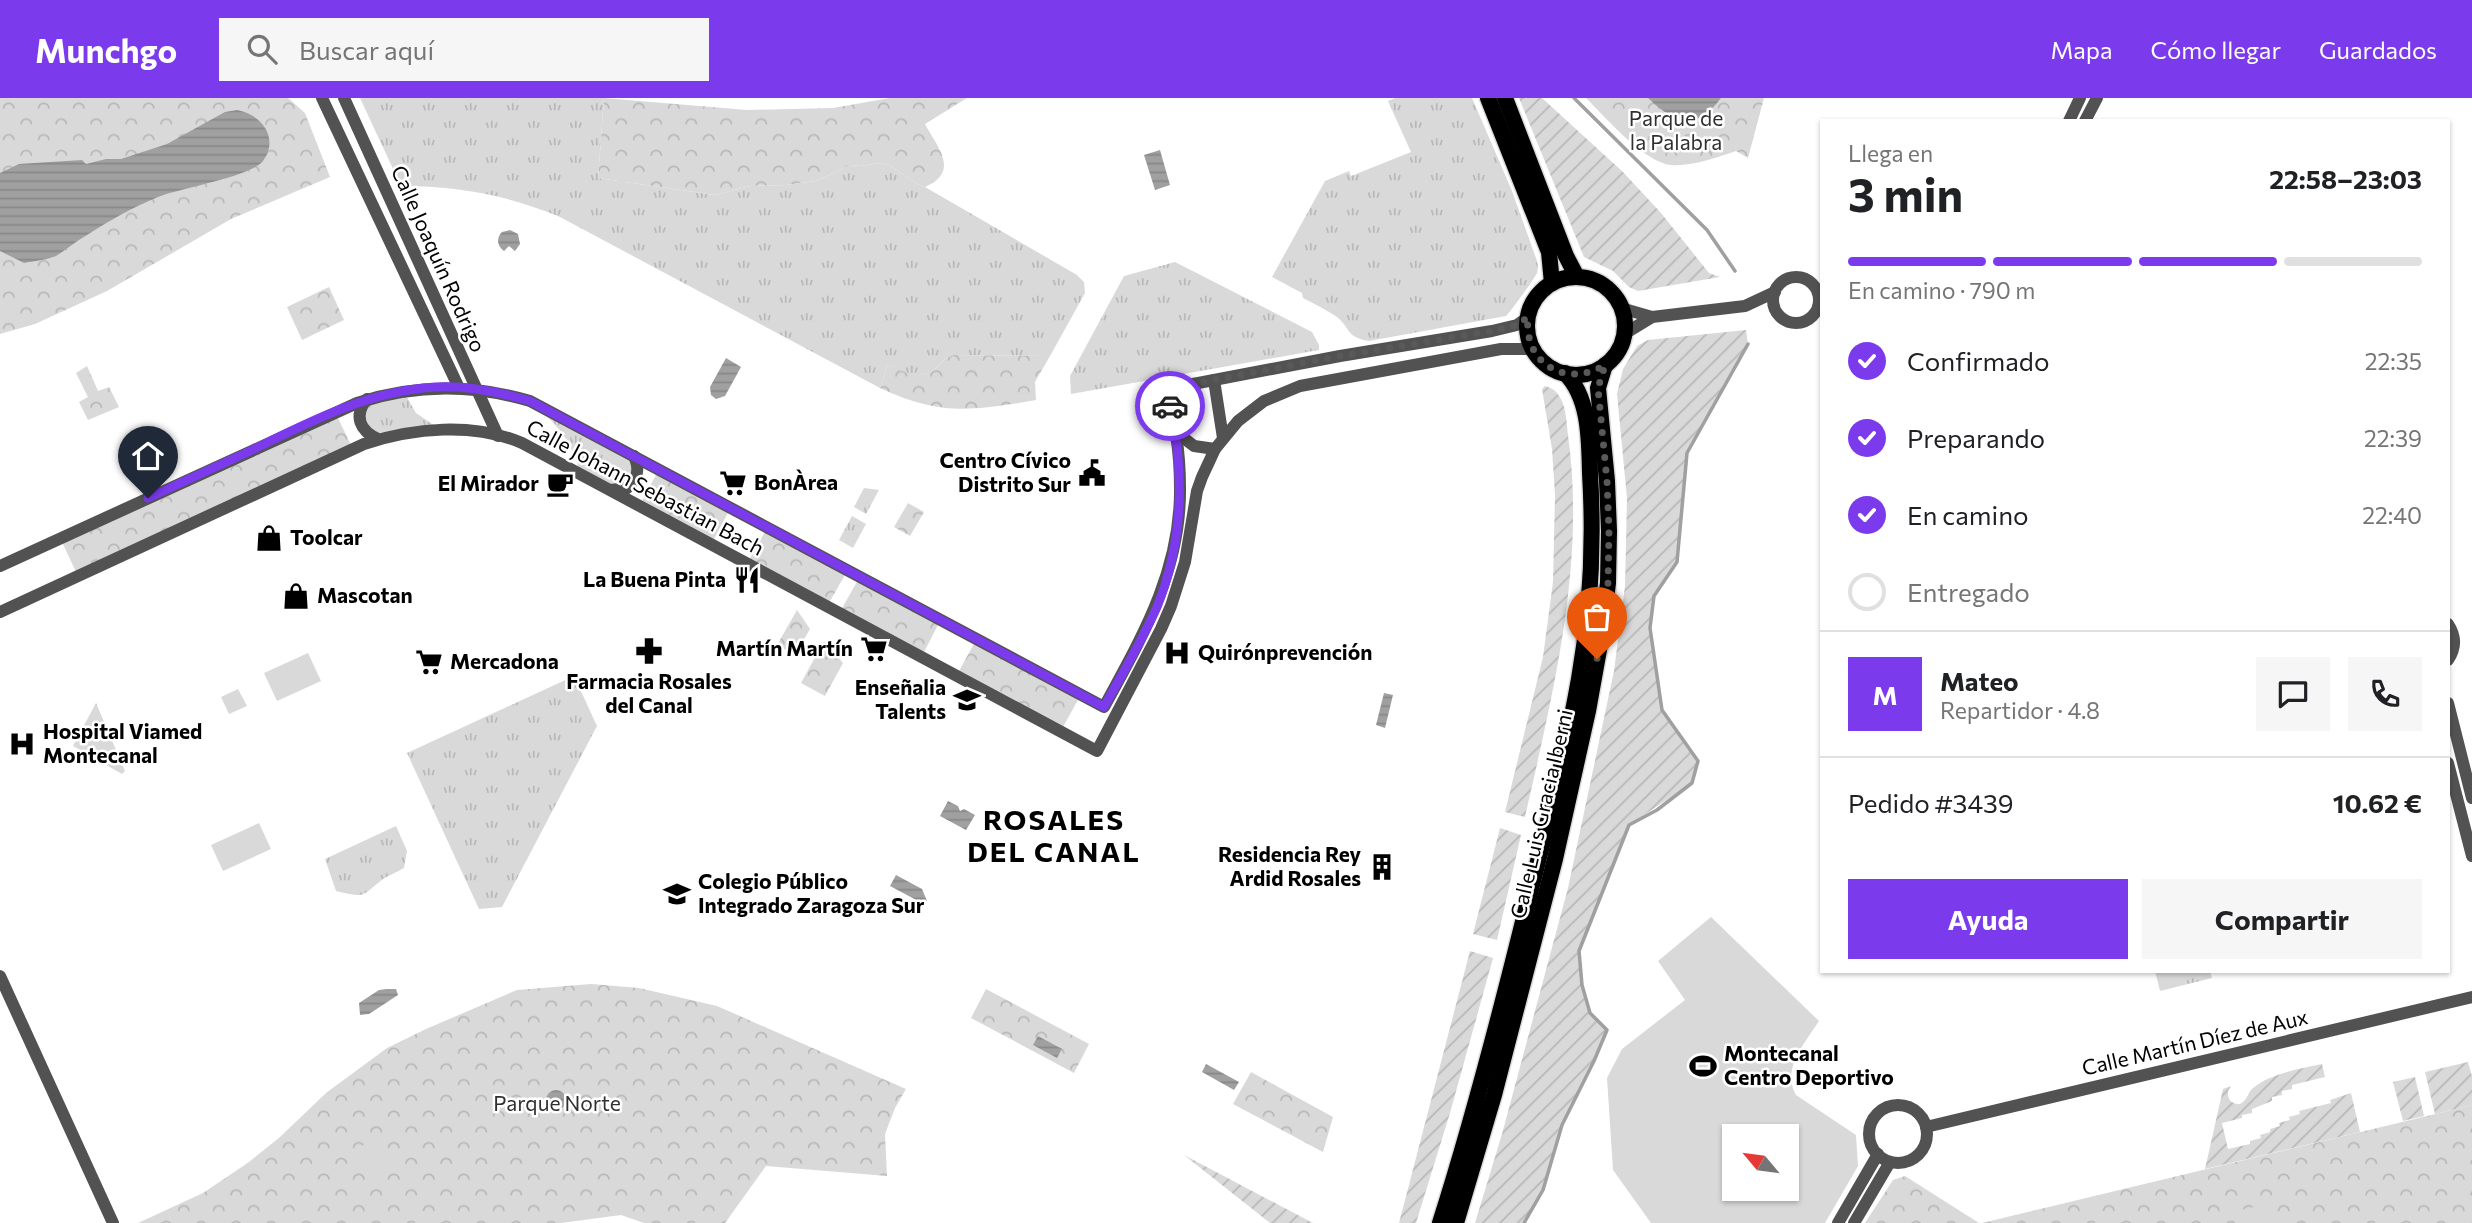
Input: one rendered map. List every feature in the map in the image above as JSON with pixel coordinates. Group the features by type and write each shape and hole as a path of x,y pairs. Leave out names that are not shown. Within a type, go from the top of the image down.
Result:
{"main road":[{"path":"1488,98 1549,252 1552,284"},
{"path":"1505,98 1577,277"},
{"path":"1577,277 1586,278 1611,292 1621,308 1624,334 1619,348 1605,365 1590,372 1565,373 1543,362 1533,349 1528,334 1528,317 1534,301 1552,284 1577,277"},
{"name":"Calle Luis Gracia Iberni","path":"1456,1223 1490,1108 1545,898 1588,711 1602,633 1608,583 1609,531 1598,388 1605,365"},
{"name":"Calle Luis Gracia Iberni","path":"1440,1223 1508,981 1564,755 1579,678 1588,610 1593,521 1584,408 1576,385 1565,373"}],"street":[{"name":"Calle Joaquín Rodrigo","path":"322,98 459,388"},
{"name":"Calle Joaquín Rodrigo","path":"344,98 498,436"},
{"path":"2070,119 2080,98"},
{"path":"2086,119 2097,98"},
{"path":"1745,306 1777,313 1788,321 1803,322 1813,316 1820,299 1808,280 1797,277 1782,282 1775,292 1773,303 1777,313"},
{"path":"1621,308 1652,317 1745,306 1775,292"},
{"path":"0,566 320,418 367,399 413,389 476,389 530,401 1104,707 1147,629 1166,580 1180,505 1176,432 1169,404 1172,388 1492,331 1517,325 1528,317"},
{"path":"1624,334 1652,317"},
{"path":"1176,432 1194,446 1216,449 1238,421 1264,401 1290,389 1501,349 1533,349"},
{"path":"1214,380 1223,438"},
{"path":"367,399 360,410 360,422 367,434 378,439"},
{"name":"Calle Johann Sebastian Bach","path":"0,612 378,439 405,432 434,430 498,436 522,443 1097,751 1171,606 1185,562 1197,491 1216,449"},
{"path":"611,490 627,488 635,480 638,466 634,456"},
{"path":"2450,628 2455,643 2450,655"},
{"path":"2450,711 2472,797"},
{"path":"2450,771 2472,856"},
{"path":"0,975 113,1223"},
{"name":"Calle Martín Díez de Aux","path":"1926,1127 2472,996"},
{"path":"1899,1105 1909,1107 1922,1117 1926,1127 1926,1143 1920,1154 1909,1161 1890,1162 1878,1154 1871,1141 1870,1128 1875,1116 1885,1109 1899,1105"},
{"path":"1838,1223 1878,1154"},
{"path":"1854,1223 1890,1162"}],"green space":[{"path":"0,98 288,98 305,113 330,177 231,219 107,291 35,324 0,334"},
{"path":"360,98 604,98 598,178 715,195 750,186 816,181 850,165 889,165 917,184 1077,275 1084,282 1085,293 1050,356 954,355 946,358 930,372 918,375 887,365 880,388 560,217 482,193 401,186"},
{"path":"604,98 747,110 833,108 890,98 967,98 925,124 940,150 944,166 936,181 925,187 881,163 850,165 816,181 750,186 715,195 598,178"},
{"path":"1395,98 1472,98 1512,191 1537,263 1535,276 1506,316 1369,341 1355,337 1334,315 1272,277 1325,181 1349,171 1351,176 1411,152 1388,101"},
{"path":"1519,98 1542,98 1623,172 1661,213 1709,273 1720,277 1638,291 1629,287 1613,271 1584,257"},
{"name":"Parque de la Palabra","path":"1586,98 1764,98 1748,158 1736,151 1704,161 1671,165 1638,148"},
{"path":"1175,262 1312,332 1319,350 1071,394 1070,376 1124,276"},
{"path":"329,287 344,320 302,340 287,307"},
{"path":"1746,330 1748,344 1687,453 1677,562 1654,595 1650,628 1662,709 1698,761 1692,783 1629,825 1579,951 1582,985 1590,1013 1607,1030 1562,1125 1543,1190 1524,1223 1475,1223 1502,1134 1568,888 1614,671 1625,586 1627,498 1617,394 1623,369 1637,346 1648,340"},
{"path":"954,355 1050,356 1035,382 1036,400 994,407 957,409 921,403 880,388 887,365 918,375 930,372 946,358"},
{"path":"87,366 98,391 109,387 119,407 88,420 79,402 88,397 76,373"},
{"path":"1545,386 1557,393 1565,413 1572,483 1573,532 1570,580 1556,676 1525,817 1505,812 1543,657 1553,582 1555,495 1552,449 1542,389"},
{"path":"405,394 416,413 435,426 382,434 367,429 363,413 367,405"},
{"path":"542,412 629,459 633,468 631,478 616,488 580,471 566,438"},
{"path":"337,416 351,445 76,572 62,542"},
{"path":"657,473 729,511 713,541 641,503"},
{"path":"864,488 879,490 866,514 854,507"},
{"path":"908,503 924,512 910,536 894,527"},
{"path":"852,516 866,524 853,548 839,540"},
{"path":"766,530 846,573 829,603 749,560"},
{"path":"858,580 939,623 923,654 841,610"},
{"path":"797,610 810,629 795,655 777,645"},
{"path":"824,641 843,663 825,696 801,683"},
{"path":"975,642 1079,698 1063,727 959,671"},
{"path":"308,653 321,681 277,701 264,673"},
{"path":"574,676 597,726 502,907 479,909 407,753"},
{"path":"238,689 247,706 229,714 221,697"},
{"path":"96,703 125,771 122,774 73,746"},
{"path":"259,823 271,849 223,871 211,845"},
{"path":"396,826 407,851 404,868 383,879 366,893 353,895 336,891 325,859"},
{"path":"1500,828 1521,835 1497,940 1473,934"},
{"name":"Montecanal Centro Deportivo","path":"1711,917 1819,1021 1797,1056 1791,1076 1792,1085 1796,1095 1856,1135 1858,1166 1825,1223 1651,1223 1613,1170 1607,1078 1622,1049 1685,1000 1658,961"},
{"path":"1470,951 1493,958 1416,1223 1399,1223"},
{"path":"2156,973 2211,973 2212,978 2160,991"},
{"name":"Parque Norte","path":"591,984 639,988 717,1006 906,1089 885,1134 887,1176 766,1166 725,1223 644,1223 621,1215 561,1223 138,1223 203,1193 249,1162 326,1093 387,1048 517,990"},
{"path":"986,989 1089,1044 1074,1073 971,1018"},
{"path":"2468,1062 2472,1076 2472,1105 2435,1114 2425,1072"},
{"path":"2322,1064 2325,1077 2292,1085 2292,1089 2282,1091 2282,1095 2272,1097 2272,1101 2252,1109 2252,1113 2222,1123 2228,1149 2250,1144 2250,1141 2261,1138 2260,1135 2270,1132 2270,1129 2280,1126 2279,1123 2290,1120 2289,1117 2300,1114 2299,1111 2331,1103 2330,1100 2351,1093 2360,1132 2205,1169 2223,1089 2231,1086 2228,1091 2229,1099 2240,1104 2253,1088 2268,1079"},
{"path":"1251,1072 1333,1117 1323,1152 1233,1104"},
{"path":"2415,1077 2424,1116 2403,1121 2393,1082"},
{"path":"2472,1105 2472,1223 1982,1223 2456,1109"},
{"path":"372,1142 378,1143 386,1151 386,1163 378,1171 372,1172 366,1171 358,1163 357,1157 358,1151 366,1143"},
{"path":"1184,1155 1313,1223 1270,1223"},
{"path":"1905,1176 1979,1223 1865,1223 1893,1180"},
{"path":"2270,1203 2275,1223 2235,1223 2233,1212"}],"shaded area":[{"path":"1648,98 1721,98 1703,116 1686,120 1668,114"},
{"path":"237,110 254,116 269,136 268,152 256,167 149,201 113,219 56,256 24,263 0,251 0,173 19,164 82,160 86,164 106,159 121,159 167,144 225,112"},
{"path":"1160,150 1170,185 1155,190 1144,155"},
{"path":"510,230 518,234 520,244 515,251 509,246 504,251 498,239 502,232"},
{"path":"726,358 741,367 725,396 716,399 711,395 710,387"},
{"path":"1384,693 1393,695 1385,728 1376,725"},
{"path":"948,801 958,806 960,811 964,809 975,815 966,830 940,816"},
{"path":"896,875 922,889 927,901 920,902 890,886"},
{"path":"396,989 398,995 369,1014 360,1015 359,1003 379,990"},
{"path":"1038,1036 1062,1049 1057,1058 1033,1045"},
{"path":"1206,1064 1239,1082 1234,1090 1202,1072"},
{"path":"552,1090 560,1090 566,1100 560,1110 552,1110 546,1104 546,1096"}],"waterway":[{"path":"1574,98 1707,230 1735,271"},
{"path":"1524,1223 1543,1190 1562,1125 1607,1030 1590,1013 1582,985 1579,951 1629,825 1657,810 1692,783 1698,761 1662,710 1650,628 1654,596 1677,562 1687,453 1748,344"}],"way so far":[{"path":"1170,406 1172,388 1508,328 1528,317 1528,334 1533,349 1550,367 1574,375 1605,365 1598,388 1607,481 1608,583 1597,659"}],"place":[{"name":"Centro Cívico Distrito Sur","path":"1092,473"},
{"name":"BonÀrea","path":"733,483"},
{"name":"El Mirador","path":"560,484"},
{"name":"Toolcar","path":"269,538"},
{"name":"La Buena Pinta","path":"747,580"},
{"name":"Mascotan","path":"296,596"},
{"name":"Martín Martín","path":"874,649"},
{"name":"Farmacia Rosales del Canal","path":"649,651"},
{"name":"Quirónprevención","path":"1177,653"},
{"name":"Mercadona","path":"429,662"},
{"name":"Enseñalia Talents","path":"967,700"},
{"name":"Hospital Viamed Montecanal","path":"22,744"},
{"name":"Residencia Rey Ardid Rosales","path":"1382,867"},
{"name":"Colegio Público Integrado Zaragoza Sur","path":"677,894"},
{"name":"Montecanal Centro Deportivo","path":"1703,1066"}],"district":[{"name":"ROSALES DEL CANAL","path":"1054,836"}],"route":[{"path":"148,498 367,399 438,387 510,395 530,401 1104,707 1147,629 1163,590 1173,549 1180,505 1180,469 1170,406"}]}
